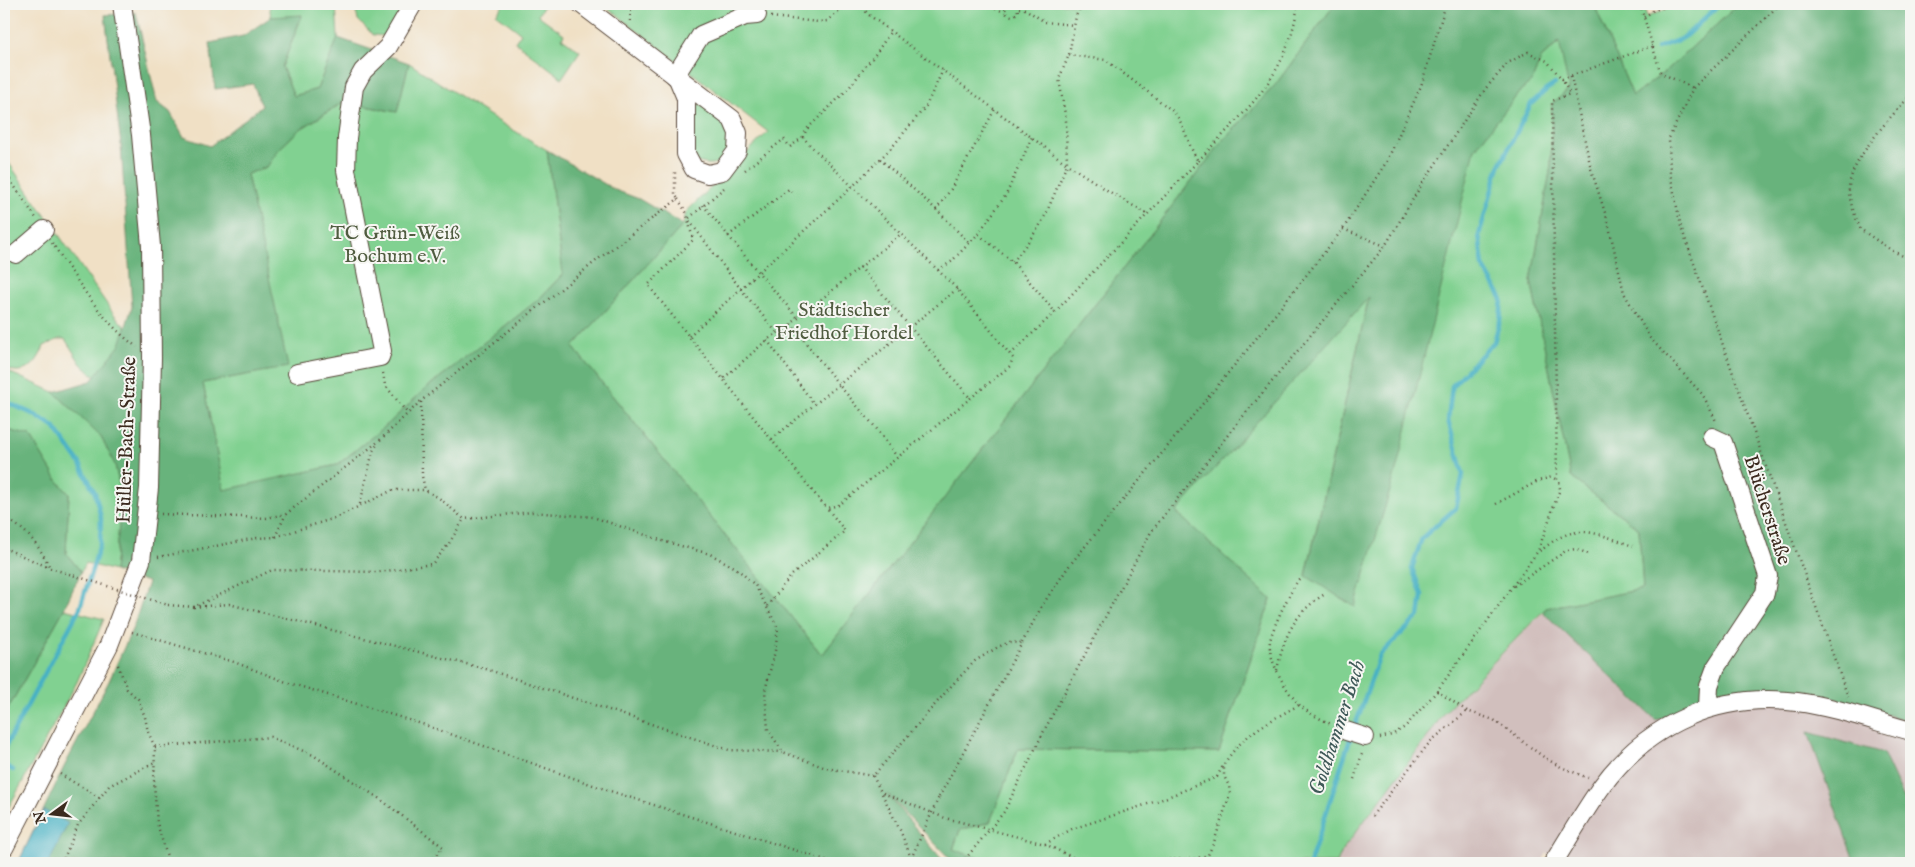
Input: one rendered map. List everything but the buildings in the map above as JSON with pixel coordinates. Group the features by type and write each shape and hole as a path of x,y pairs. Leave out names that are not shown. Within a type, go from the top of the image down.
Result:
{"street":[{"name":"Hüller-Bach-Straße","path":"4,848 117,628 141,560 148,514 152,358 151,246 141,135 122,4"},
{"path":"297,373 380,357 382,350 346,170 348,120 354,87 358,79 363,71 388,47 413,4"},
{"path":"581,4 732,119 738,133 737,151 722,171 708,174 694,169 686,154 686,98 676,77"},
{"path":"676,77 701,35 745,16 758,16"},
{"path":"16,254 44,230"},
{"name":"Blücherstraße","path":"1708,708 1709,686 1716,667 1764,593 1768,576 1718,440"},
{"path":"1553,863 1602,786 1628,755 1681,718 1708,708 1757,699 1798,702 1911,731"},
{"path":"1344,733 1365,740"}],"path":[{"path":"630,21 631,4"},
{"path":"758,16 818,22 827,21 848,4"},
{"path":"859,4 869,15 1067,164 1147,214"},
{"path":"981,4 1015,16 1019,8 1017,4"},
{"path":"1005,12 1006,4"},
{"path":"1012,262 1039,227 1067,164 1066,120 1059,79 1069,54 1074,25 1082,4"},
{"path":"1011,354 1055,312 1251,106 1271,80 1282,60 1291,40 1298,4"},
{"path":"909,863 939,797 1043,604 1069,566 1247,350 1343,229 1387,161 1417,95 1446,4"},
{"path":"1640,4 1660,71 1662,74 1693,88"},
{"path":"1644,17 1654,10 1676,4"},
{"path":"1780,4 1693,88 1669,138 1670,173 1681,227 1854,715"},
{"path":"1019,8 1025,8 1045,22 1074,25"},
{"path":"742,171 784,139 790,147 803,137 807,129 857,78 891,31"},
{"path":"1562,79 1652,46"},
{"path":"962,863 1004,812 1054,712 1151,532 1235,426 1385,246 1419,189 1481,96 1508,63 1528,52 1547,60 1562,79 1570,94 1552,102 1556,480"},
{"path":"1069,54 1106,60 1174,112 1198,161"},
{"path":"689,336 880,159 926,106 943,70"},
{"path":"1571,76 1591,169 1608,222 1624,293 1650,338 1703,395 1717,424 1718,440"},
{"path":"1911,95 1894,112 1866,148 1853,169 1848,191 1860,229 1891,250 1911,260"},
{"path":"936,210 952,190 995,108"},
{"path":"803,137 957,289 1013,358 1010,366 844,501 827,508"},
{"path":"938,270 951,262 978,234 1006,195 1032,137"},
{"path":"880,159 969,243"},
{"path":"675,165 675,194 686,212 693,240 648,285 845,531 792,576 767,606"},
{"path":"4,171 105,318 119,335 152,358"},
{"path":"688,219 730,183"},
{"path":"728,236 789,188 794,194"},
{"path":"275,537 286,514 379,441 421,401 601,257 678,199"},
{"path":"704,206 798,318"},
{"path":"688,219 777,333"},
{"path":"1343,229 1385,246"},
{"path":"724,378 767,340 791,324 901,234"},
{"path":"978,234 1012,262 1055,312"},
{"path":"860,267 970,398"},
{"path":"772,439 957,289"},
{"path":"791,324 876,428 897,457"},
{"path":"767,340 814,404"},
{"path":"380,357 385,385 408,414"},
{"path":"421,401 422,476 425,490"},
{"path":"360,505 373,451 379,441"},
{"path":"1354,778 1365,740 1392,735 1405,726 1437,691 1538,551 1560,489 1559,481 1552,477 1538,481 1496,504"},
{"path":"141,560 257,538 275,537 336,518 392,490 425,490 439,498 464,519 532,512 594,517 663,541 710,554 736,568 755,585 778,628 775,650 765,691 765,711 768,730 783,752"},
{"path":"148,514 266,518 286,514"},
{"path":"4,519 15,522 42,552 50,568"},
{"path":"194,607 272,570 379,572 432,564 448,545 464,519"},
{"path":"1538,551 1564,535 1580,532 1601,535 1632,546"},
{"path":"4,548 50,568 168,605 194,607 229,604 486,669 728,750 783,752 826,768 873,776"},
{"path":"1512,588 1567,550 1577,549 1588,554"},
{"path":"1299,579 1291,591 1270,642 1272,659 1285,688 1299,705 1344,733 1330,770"},
{"path":"1277,670 1281,652 1290,629 1300,613 1325,594"},
{"path":"117,628 234,662 286,682 425,724 607,790 835,863"},
{"path":"873,776 975,661 998,646 1010,642 1021,644"},
{"path":"109,645 127,689 138,699 155,748 154,783 157,823 169,863"},
{"path":"1437,691 1467,711 1494,720 1546,758 1602,786"},
{"path":"1045,844 1072,829 1160,800 1217,778 1237,745 1264,723 1299,705"},
{"path":"1372,816 1430,742 1467,711"},
{"path":"155,748 270,736 313,755 380,799 443,847 429,863"},
{"path":"62,863 78,825 109,786 155,762"},
{"path":"883,794 945,818 1045,844 1074,858 1089,862 1104,860 1114,862 1124,859 1133,863 1147,860 1194,859 1208,856 1230,794 1229,786 1224,776 1224,764"},
{"path":"47,765 100,798"},
{"path":"873,776 883,794 912,863"}],"shaded area":[{"path":"1543,612 1656,720 1702,704 1805,690 1911,722 1911,814 1883,753 1808,732 1855,863 1560,863 1547,853 1541,863 1337,863 1343,849 1442,715"}],"green space":[{"path":"269,4 336,4 338,38 317,89 294,96 282,67 302,16 271,17"},
{"path":"354,4 406,4 386,36 373,35 358,20"},
{"path":"504,4 545,4 538,15 564,34 562,38 580,51 562,78 515,42 521,33 496,14"},
{"name":"Städtischer Friedhof Hordel","path":"603,4 1335,4 1276,84 1221,143 822,655 573,347 683,225 686,212 768,132"},
{"path":"1335,4 1594,4 1633,96 1666,71 1739,4 1911,4 1911,722 1805,690 1702,704 1656,720 1543,612 1546,608 1643,589 1639,529 1571,477 1531,281 1551,166 1552,104 1569,89 1559,42 1541,58 1532,81 1521,90 1475,149 1397,467 1355,607 1306,576 1369,297 1176,512 1271,599 1219,752 1018,749 990,822 960,830 953,849 991,863 954,863 887,794 945,863 18,863 64,767 109,681 134,625 148,582 114,571 122,498 115,465 101,437 54,392 91,381 120,345 132,307 121,145 105,15 136,13 157,102 170,112 184,137 210,146 262,106 253,84 215,89 210,43 243,36 271,17 302,15 282,67 294,96 317,89 338,38 409,63 397,112 343,102 299,130 279,149 267,167 247,174 288,367 203,383 224,490 337,465 388,424 424,390 539,299 563,274 547,150 615,190 639,199 683,225 573,347 822,655 1221,143 1276,84"},
{"path":"1594,4 1643,4 1647,17 1679,4 1739,4 1666,71 1633,96"},
{"path":"1560,42 1569,89 1552,104 1551,166 1531,281 1571,477 1639,529 1643,589 1546,608 1442,715 1343,849 1337,863 991,863 953,850 960,830 990,822 1018,749 1219,752 1271,599 1175,513 1369,296 1306,575 1475,149 1521,90 1532,81 1541,58"},
{"name":"TC Grün-Weiß Bochum e.V.","path":"409,63 498,121 547,150 563,274 539,299 424,390 388,424 337,465 224,491 203,383 287,367 247,174 267,167 279,149 299,130 344,102 397,112"},
{"path":"695,100 720,119 728,130 728,148 722,159 712,164 697,162 692,154 691,107"},
{"path":"4,156 113,313 152,358 104,385 81,364 65,339 59,339 44,346 38,359 29,368 18,371 4,368"},
{"path":"4,370 54,392 102,437 115,465 122,498 114,571 86,563 81,572 66,553 69,494 57,480 30,436 4,429"},
{"path":"4,429 30,436 57,480 69,494 66,553 81,572 64,609 4,716 4,514 8,507 4,504"},
{"path":"64,609 104,619 77,682 4,816 4,716"},
{"path":"1808,732 1883,753 1911,814 1911,863 1855,863"}],"water":[{"path":"44,810 68,823 49,863 18,863"}],"waterway":[{"name":"Goldhammer Bach","path":"1657,48 1683,38 1720,4"},
{"name":"Goldhammer Bach","path":"1354,729 1380,655 1419,616 1422,595 1412,568 1422,538 1456,508 1463,474 1448,420 1452,386 1494,342 1500,320 1502,299 1483,266 1479,235 1498,169 1531,104 1555,84"},
{"path":"4,401 35,415 54,427 79,462 95,493 101,518 100,544 80,608 4,749"},
{"name":"Goldhammer Bach","path":"1310,863 1351,736"},
{"path":"4,765 13,770"}]}
